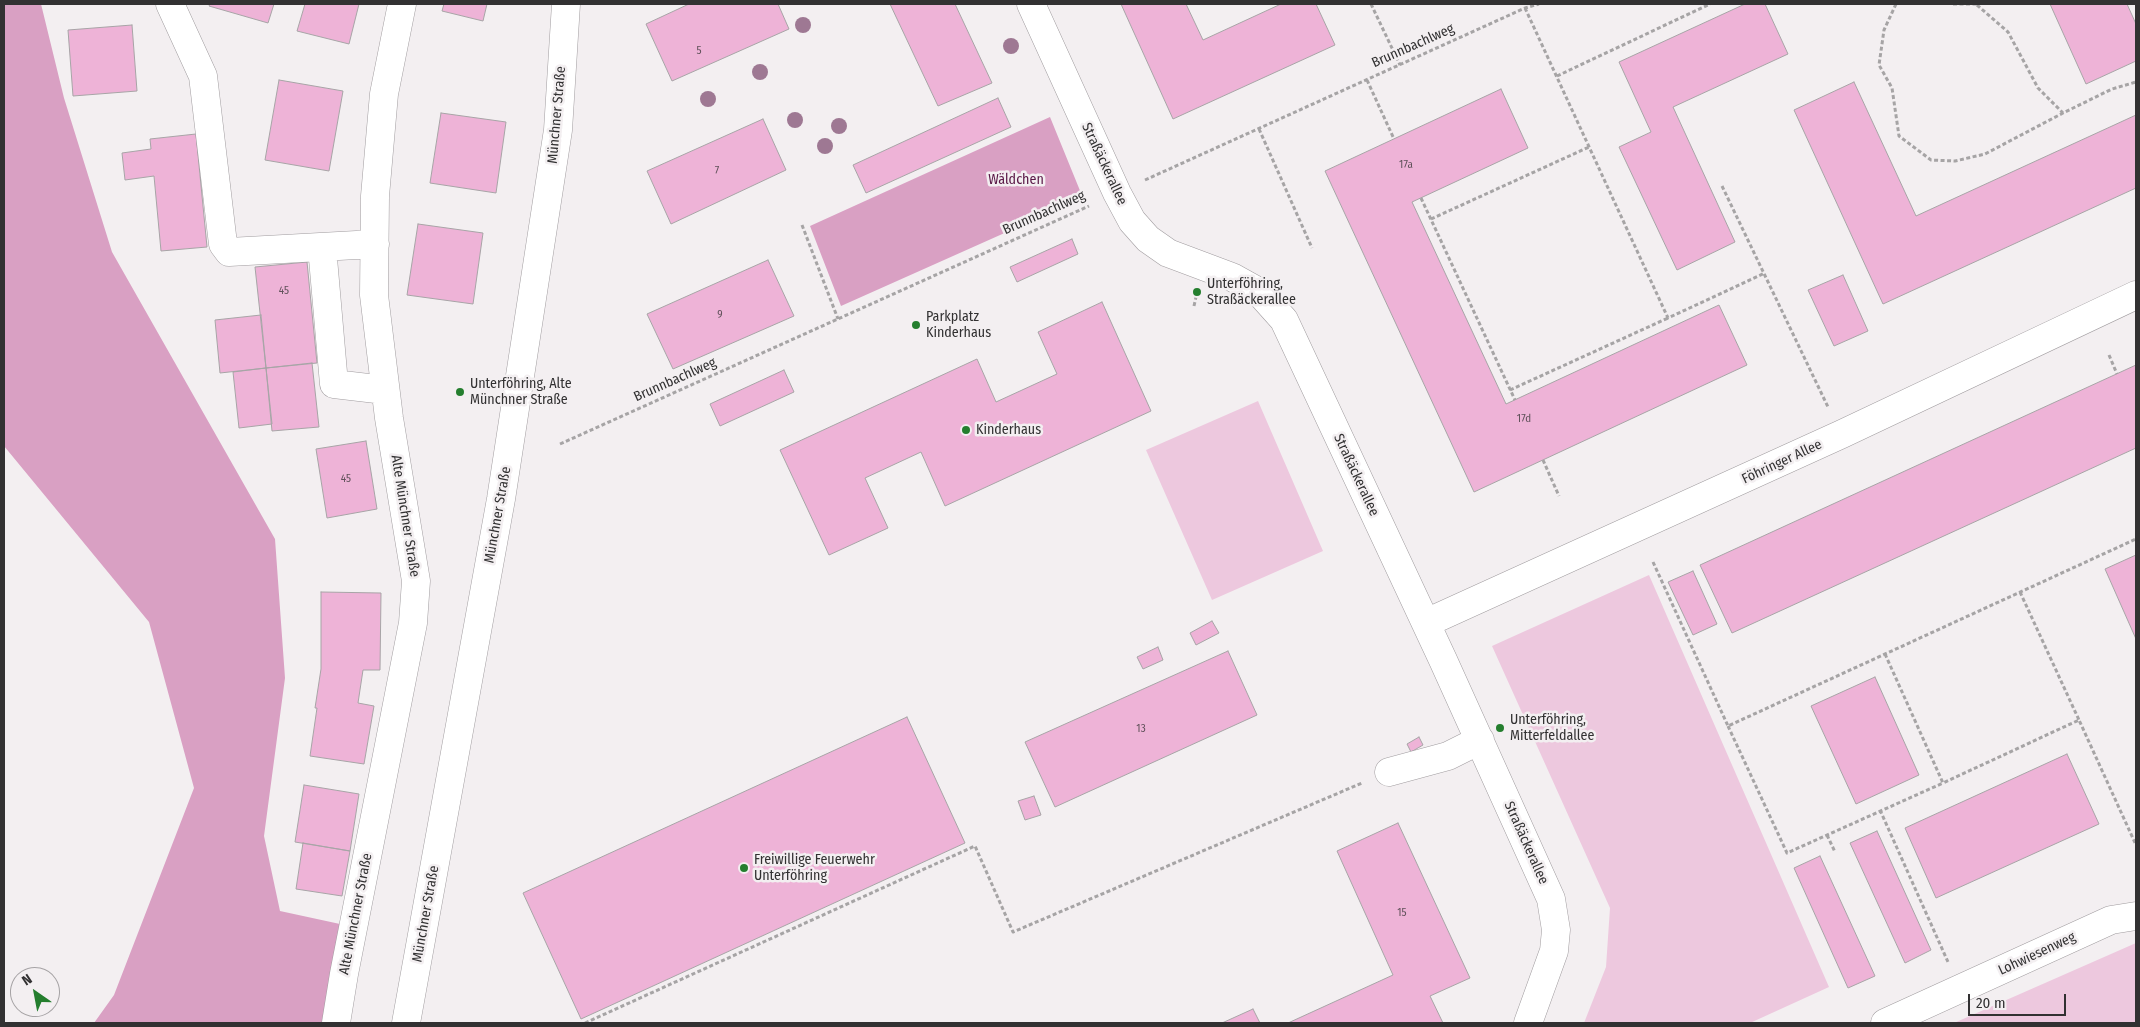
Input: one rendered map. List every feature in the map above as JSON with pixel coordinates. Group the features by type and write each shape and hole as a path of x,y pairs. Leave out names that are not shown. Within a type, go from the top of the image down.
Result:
{"street":[{"path":"170,4 203,76 223,244 229,252 375,244"},
{"name":"Alte Münchner Straße","path":"336,1023 413,623 416,589 385,390 374,295 375,196 384,94 402,4"},
{"name":"Münchner Straße","path":"406,1023 501,499 558,130 566,4"},
{"name":"Straßäckerallee","path":"1031,4 1117,193 1132,221 1148,239 1168,253 1232,277 1259,292 1284,320 1480,740 1551,899 1556,930 1554,951 1528,1023"},
{"path":"322,247 321,259 334,384 385,390"},
{"name":"Föhringer Allee","path":"1426,623 1842,434 2136,295"},
{"path":"1390,772 1448,756 1480,740"},
{"name":"Lohwiesenweg","path":"1885,1023 2111,920 2136,916"}],"path":[{"path":"1371,4 1400,65"},
{"name":"Brunnbachlweg","path":"560,444 1525,8 1539,4"},
{"path":"1557,76 1710,4"},
{"path":"1896,4 1884,30 1879,65 1892,88 1899,136 1931,160 1955,161 1985,154 2062,112 2112,89 2136,82"},
{"path":"1953,4 1977,4 2008,32 2038,88 2062,112"},
{"path":"1525,8 1668,318"},
{"path":"1367,80 1394,139"},
{"path":"1259,129 1312,248"},
{"path":"1431,219 1589,147"},
{"path":"1722,186 1842,434"},
{"path":"1421,198 1515,400"},
{"path":"802,224 838,319"},
{"path":"1510,390 1765,273"},
{"path":"1194,306 1197,292"},
{"path":"2109,355 2117,374"},
{"path":"1542,460 1559,496"},
{"path":"1728,726 2136,539"},
{"path":"1653,562 1787,853 2079,720"},
{"path":"2020,592 2136,845"},
{"path":"1886,654 1943,783"},
{"path":"585,1023 975,846 1013,932 1390,772"},
{"path":"1880,810 1960,989"},
{"path":"1827,835 1835,852"}],"shaded area":[{"path":"1258,401 1323,551 1212,600 1146,450"},
{"path":"1649,575 1829,987 1750,1023 1584,1023 1606,967 1610,908 1492,646"},
{"path":"2136,943 2136,1023 1954,1023"}],"green space":[{"path":"4,4 41,4 64,98 112,252 275,539 285,678 264,836 280,911 340,924 327,995 325,1023 94,1023 114,995 194,788 149,622 4,446"},
{"name":"Wäldchen","path":"1050,117 1083,198 841,306 810,226"}],"building":[{"path":"210,4 274,4 268,23 209,6"},
{"path":"305,4 359,4 349,44 297,31"},
{"path":"444,4 487,4 483,21 442,11"},
{"path":"689,4 778,4 789,29 672,81 646,24"},
{"path":"890,4 955,4 992,83 938,106"},
{"path":"1121,4 1186,4 1203,40 1281,4 1316,4 1335,45 1173,119"},
{"path":"1745,4 1765,4 1788,54 1673,107 1735,242 1677,270 1619,147 1651,132 1619,62"},
{"path":"2050,4 2127,4 2136,24 2136,61 2086,84"},
{"path":"132,25 137,91 73,96 68,30"},
{"path":"279,80 343,91 329,171 265,160"},
{"path":"1854,82 1916,216 2136,115 2136,188 1883,304 1794,110"},
{"path":"1501,89 1528,148 1412,202 1506,404 1719,305 1747,365 1474,492 1325,171"},
{"path":"998,98 1011,127 866,193 853,165"},
{"path":"441,113 506,122 496,193 430,183"},
{"path":"763,119 786,170 671,224 647,171"},
{"path":"196,134 207,247 161,251 154,176 125,180 122,153 151,149 150,139"},
{"path":"418,224 483,233 473,304 407,295"},
{"path":"1072,239 1078,254 1017,282 1010,267"},
{"path":"768,260 794,316 673,369 647,314"},
{"path":"307,262 317,363 266,368 255,267"},
{"path":"1843,275 1868,331 1834,346 1808,290"},
{"name":"Kinderhaus","path":"1102,302 1151,411 945,506 921,452 865,478 888,528 829,555 780,450 977,359 996,402 1057,374 1038,332"},
{"path":"261,315 266,368 220,373 215,320"},
{"path":"312,363 319,427 272,431 266,368"},
{"path":"2136,365 2136,448 1732,633 1700,565"},
{"path":"266,368 272,424 239,428 233,372"},
{"path":"784,370 794,392 720,426 710,404"},
{"path":"366,441 377,509 327,518 316,449"},
{"path":"2136,555 2136,639 2105,569"},
{"path":"1693,571 1717,624 1693,635 1668,582"},
{"path":"321,592 381,593 380,670 363,670 358,703 374,706 364,764 310,756 321,669"},
{"path":"1212,621 1219,633 1196,645 1190,633"},
{"path":"1158,647 1163,660 1143,669 1137,657"},
{"path":"1228,651 1257,715 1055,807 1025,742"},
{"path":"1875,677 1919,775 1856,804 1811,706"},
{"path":"907,717 965,843 581,1019 523,893"},
{"path":"1419,737 1423,745 1411,752 1407,744"},
{"path":"2067,754 2099,824 1936,898 1905,828"},
{"path":"304,785 359,794 350,851 295,842"},
{"path":"1034,796 1041,815 1025,820 1018,801"},
{"path":"1398,823 1470,978 1430,996 1443,1023 1288,1023 1393,975 1337,851"},
{"path":"1877,831 1931,950 1905,963 1850,843"},
{"path":"303,843 350,851 342,896 296,889"},
{"path":"1820,856 1875,976 1848,988 1794,868"},
{"path":"1253,1009 1260,1023 1222,1023"}],"place":[{"name":"Unterföhring, Straßäckerallee","path":"1197,292"},
{"name":"Parkplatz Kinderhaus","path":"916,325"},
{"name":"Unterföhring, Alte Münchner Straße","path":"460,392"},
{"name":"Kinderhaus","path":"966,430"},
{"name":"Unterföhring, Mitterfeldallee","path":"1500,728"},
{"name":"Freiwillige Feuerwehr Unterföhring","path":"744,868"}]}
